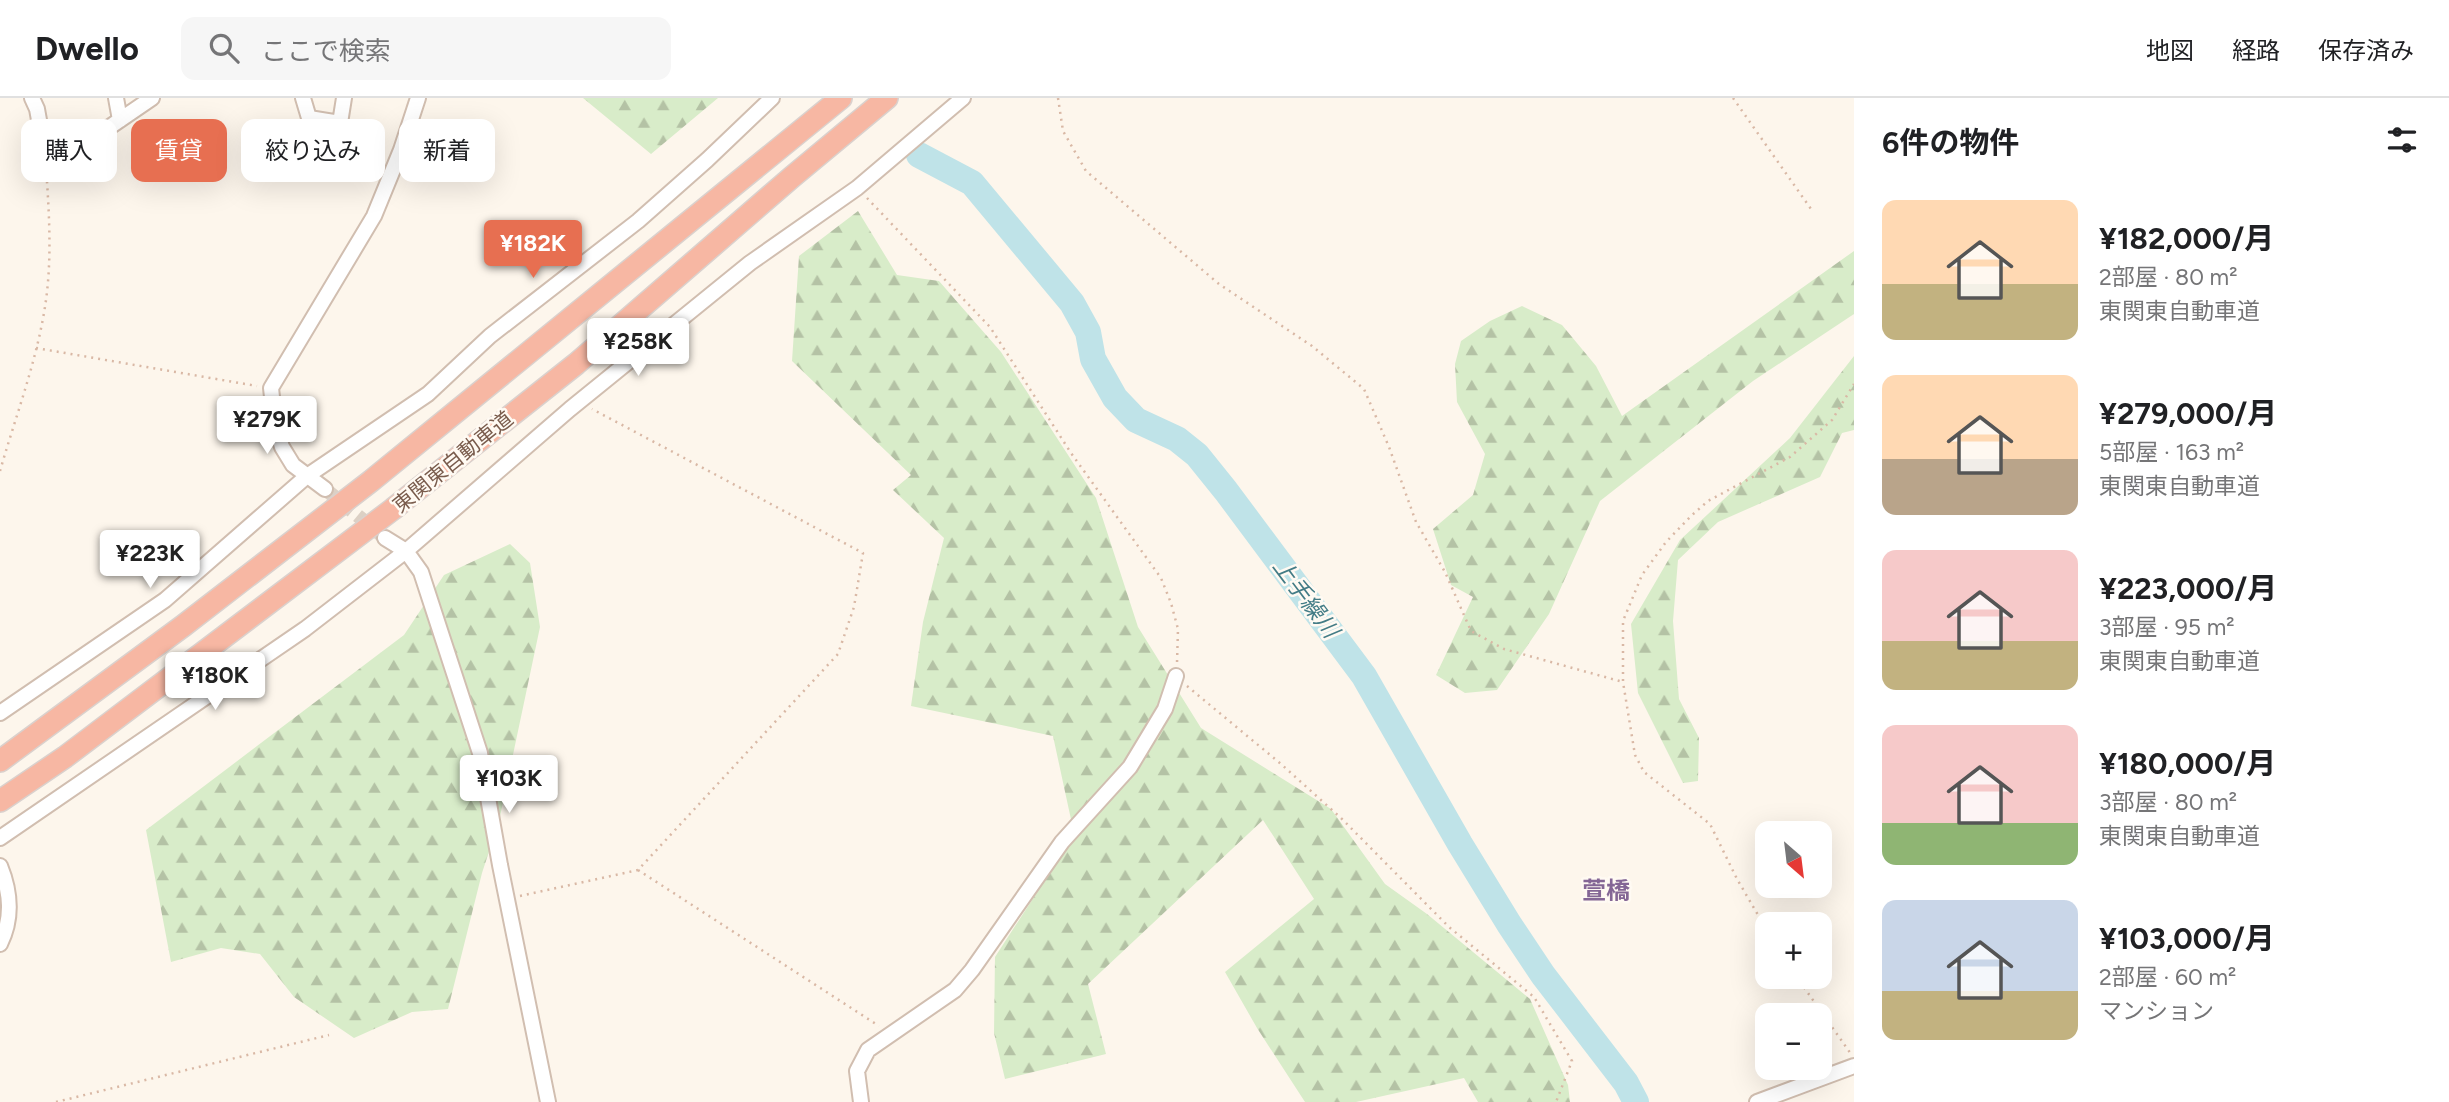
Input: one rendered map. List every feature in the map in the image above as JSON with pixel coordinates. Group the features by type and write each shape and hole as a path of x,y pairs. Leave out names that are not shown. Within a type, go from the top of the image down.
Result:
{"highway":[{"name":"東関東自動車道","path":"0,761 183,626 371,481 841,98"},
{"name":"東関東自動車道","path":"0,802 76,749 404,501 576,363 887,98"}],"street":[{"path":"32,98 39,119"},
{"path":"116,98 120,120"},
{"path":"117,122 152,98"},
{"path":"303,98 309,118 340,123 344,98"},
{"path":"325,489 293,465 282,447 275,424 271,388 374,216 401,150 418,98"},
{"path":"0,838 305,629 405,551 579,402 750,263 857,187 963,98"},
{"path":"0,713 165,600 307,476 428,394 490,336 638,220 707,160 769,99"},
{"path":"385,538 405,551 421,572 480,753 548,1102"},
{"path":"862,1102 857,1071 868,1050 955,990 972,970 1062,842 1130,766 1165,709 1176,676"},
{"path":"0,866 6,880 9,925 0,944"},
{"path":"1758,1102 1854,1066"}],"path":[{"path":"1058,98 1063,131 1086,171 1219,284 1312,346 1364,389 1389,447 1416,522 1445,572 1471,631 1504,649 1623,682"},
{"path":"1734,98 1811,209"},
{"path":"0,471 36,348 46,301 49,255 46,182"},
{"path":"857,187 990,327 1071,453 1161,578 1178,629 1176,676 1342,819 1449,927 1534,997 1572,1061 1556,1102"},
{"path":"36,348 271,388"},
{"path":"1756,912 1710,824 1643,772 1635,755 1623,682 1623,621 1642,575 1666,542 1708,500 1790,457 1832,420 1854,384"},
{"path":"507,899 638,870 838,654 854,607 863,553 579,402"},
{"path":"638,870 892,1034"},
{"path":"1805,989 1854,1057"},
{"path":"55,1102 329,1035"}],"green space":[{"path":"583,98 718,98 651,154"},
{"path":"858,211 897,275 939,281 1001,352 1096,498 1138,627 1201,728 1331,809 1385,884 1427,914 1530,999 1568,1085 1570,1102 1478,1102 1464,1078 1356,1102 1305,1102 1225,972 1314,899 1263,820 1088,984 1106,1054 1005,1079 994,1033 995,957 1045,880 1072,824 1053,736 911,706 923,622 944,538 893,490 911,475 792,361 799,256"},
{"path":"1854,251 1854,314 1753,381 1600,501 1549,614 1497,690 1465,693 1436,675 1473,597 1451,585 1433,529 1473,495 1485,454 1457,402 1455,364 1461,341 1490,321 1522,306 1562,325 1596,366 1622,416"},
{"path":"1854,356 1854,430 1842,433 1820,477 1718,522 1678,560 1673,621 1679,699 1699,738 1698,781 1683,783 1638,693 1631,624 1680,540 1790,438"},
{"path":"510,544 530,563 540,627 499,821 482,873 448,1009 412,1012 354,1038 294,997 260,954 221,948 171,962 146,830 404,635 444,575"}],"waterway":[{"name":"上手繰川","path":"919,155 972,183 1072,303 1088,332 1093,359 1115,398 1136,420 1177,439 1197,455 1226,491 1364,676 1509,924 1543,975 1626,1083 1636,1102"}],"tunnel":[{"path":"325,489 385,538"}],"district":[{"name":"萱橋","path":"1606,891"}]}
